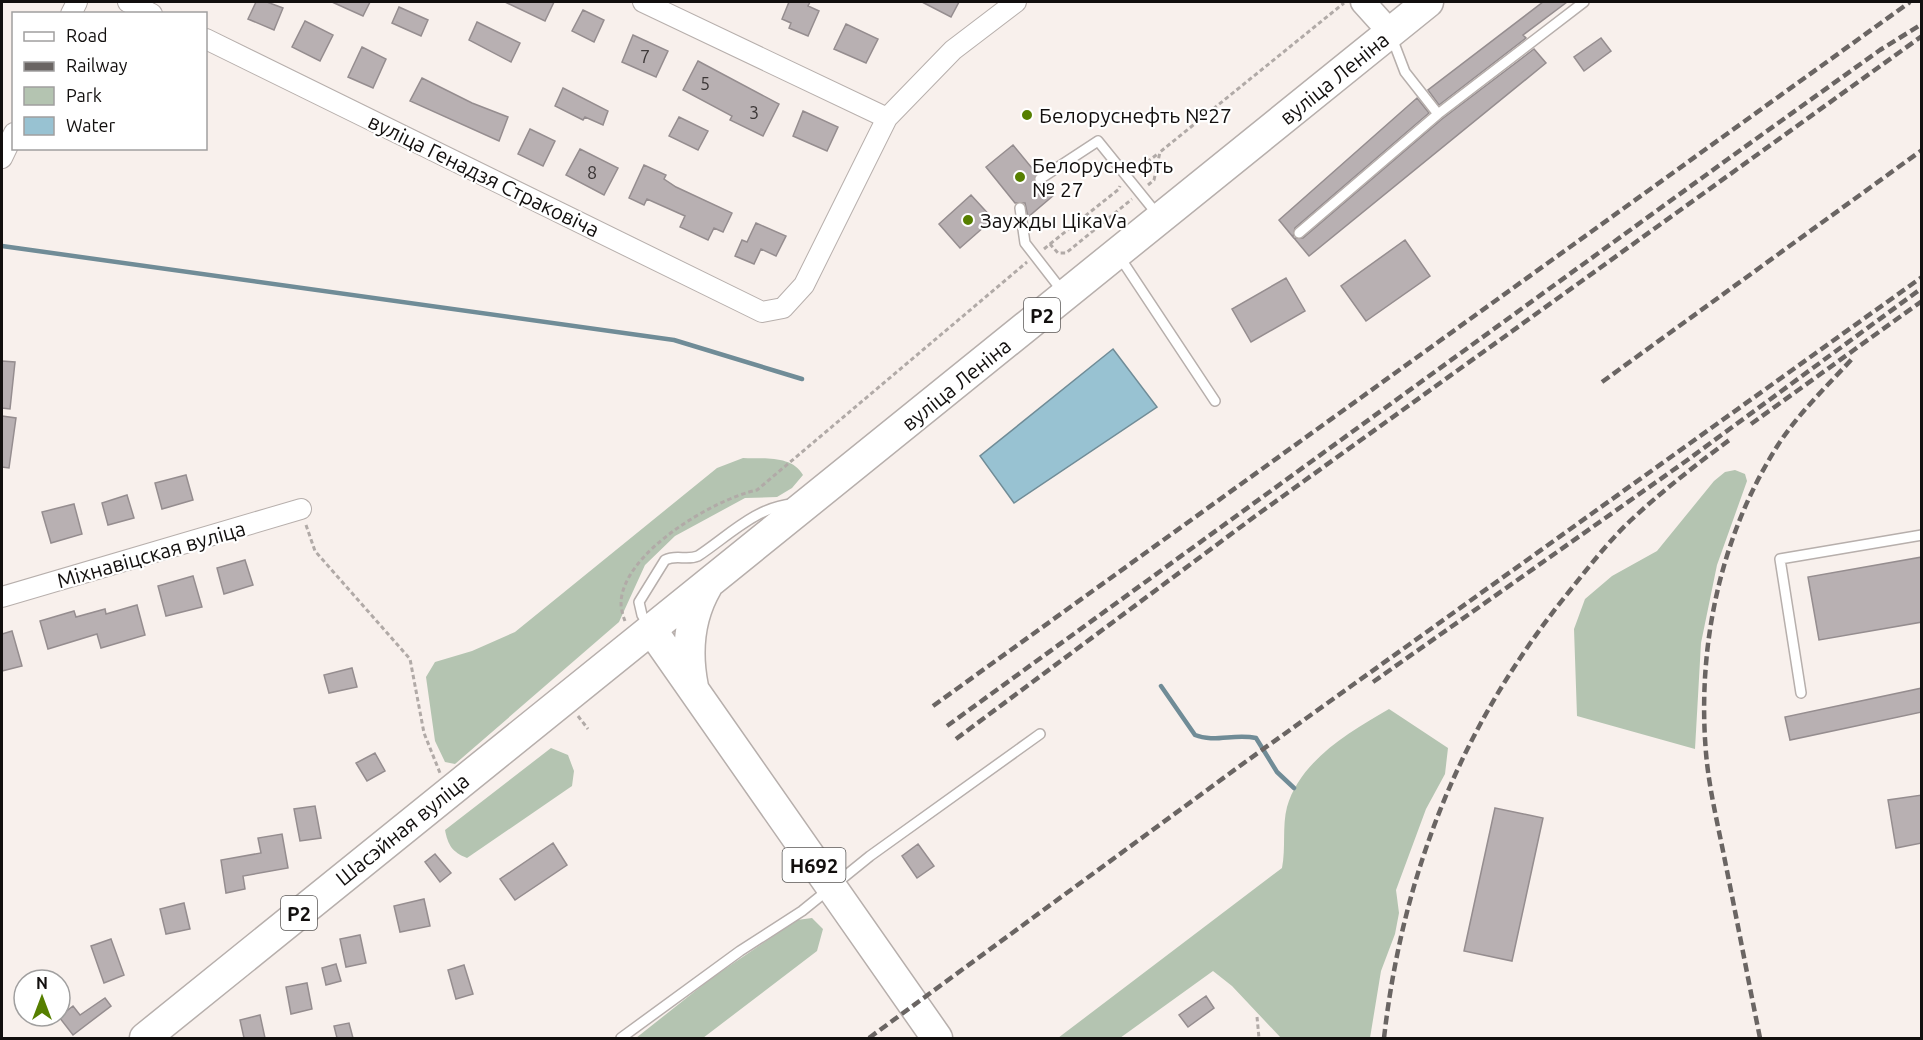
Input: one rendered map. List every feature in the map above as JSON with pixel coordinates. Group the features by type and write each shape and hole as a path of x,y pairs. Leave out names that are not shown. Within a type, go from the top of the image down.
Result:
{"main road":[{"name":"вуліца Леніна","path":"639,629 710,581 1428,2"},
{"path":"693,690 689,639 697,606 710,581"},
{"name":"Н692","path":"639,629 693,690 937,1038"},
{"name":"Шасэйная вуліца","path":"145,1038 549,711 639,629"}],"street":[{"path":"128,2 148,12"},
{"path":"644,2 887,118 953,50 1016,2"},
{"path":"1363,2 1390,32"},
{"name":"вуліца Генадзя Страковіча","path":"207,39 762,312 783,308 804,285 887,118"},
{"path":"2,158 12,138"},
{"name":"Міхнавіцская вуліца","path":"2,597 301,509"}],"lane":[{"path":"1299,233 1438,114 1584,2"},
{"path":"1390,32 1396,55 1405,72 1438,114"},
{"path":"1040,178 1098,141 1161,218"},
{"path":"1020,208 1025,243 1066,296"},
{"path":"1117,254 1215,401"},
{"path":"639,629 642,615 639,602 665,560 677,556 690,559 698,556 763,510 778,504 807,503"},
{"path":"1801,693 1780,559 1922,535"},
{"path":"621,1038 740,951 802,911 870,856 1040,734"}],"path":[{"path":"639,629 621,603 626,585 642,558 675,528 742,493 757,490 1015,271 1119,189 1127,177 1347,2"},
{"path":"1050,244 1058,253 1066,253 1154,180 1160,152"},
{"path":"301,509 315,551 410,659 424,733 437,770 453,787"},
{"path":"1257,1017 1259,1038"}],"green space":[{"path":"743,458 784,461 792,464 803,475 792,488 777,497 745,498 675,536 645,565 619,622 455,764 445,762 435,741 426,677 435,662 472,651 515,632 717,468"},
{"path":"1735,470 1745,474 1747,481 1717,565 1701,643 1695,749 1577,716 1574,629 1585,599 1612,576 1657,551 1714,481 1725,472"},
{"path":"1389,709 1448,748 1445,774 1426,809 1396,890 1399,913 1395,934 1381,971 1370,1038 1281,1038 1232,986 1213,971 1120,1038 1058,1038 1282,868 1287,807 1293,791 1303,776 1328,749"},
{"path":"551,748 568,755 574,771 572,786 467,858 454,850 449,844 445,830"},
{"path":"812,918 823,929 817,951 703,1038 636,1038 713,977 797,920"}],"water":[{"path":"1113,349 1157,407 1014,503 980,456"}],"building":[{"path":"256,2 267,2 283,8 274,30 248,19"},
{"path":"332,2 370,2 363,16"},
{"path":"505,2 554,2 545,21"},
{"path":"789,2 810,2 808,6 819,11 808,36 789,28 791,23 782,19"},
{"path":"922,2 959,2 951,17"},
{"path":"1543,2 1567,2 1523,35 1526,38 1439,105 1428,90"},
{"path":"399,7 428,20 421,36 392,23"},
{"path":"583,10 604,20 594,42 572,31"},
{"path":"305,21 333,35 320,61 292,47"},
{"path":"477,22 520,43 511,62 469,40"},
{"path":"846,24 878,39 866,63 834,49"},
{"path":"633,35 668,51 656,77 622,62"},
{"path":"1601,38 1611,51 1584,71 1574,57"},
{"path":"362,47 386,59 373,88 348,77"},
{"path":"1534,49 1546,63 1309,256 1294,238 1303,238 1442,119"},
{"path":"698,61 779,104 763,136 730,120 732,116 683,90"},
{"path":"422,78 472,103 508,117 499,141 410,101"},
{"path":"563,88 608,111 603,125 585,117 583,120 555,106"},
{"path":"1417,98 1429,113 1295,228 1293,237 1279,220"},
{"path":"803,111 838,127 827,151 793,136"},
{"path":"679,117 708,131 698,150 669,136"},
{"path":"530,129 555,141 543,166 518,154"},
{"path":"1013,145 1036,173 1035,183 1040,186 1045,184 1054,195 1028,217 1025,203 1015,203 986,167"},
{"path":"580,149 618,168 604,195 566,175"},
{"path":"644,165 666,175 664,179 676,187 732,213 723,232 714,228 708,240 680,227 685,216 647,199 644,205 629,198"},
{"path":"971,195 993,219 960,248 939,224"},
{"path":"756,223 786,236 776,256 761,249 754,264 735,256 742,240 747,242"},
{"path":"1405,240 1430,276 1366,321 1341,286"},
{"path":"1286,278 1305,311 1251,342 1232,309"},
{"path":"2,361 15,362 10,409 2,408"},
{"path":"2,416 16,418 9,468 2,467"},
{"path":"186,475 193,500 162,509 155,483"},
{"path":"127,495 134,518 108,525 102,503"},
{"path":"74,504 82,534 51,543 42,512"},
{"path":"1922,557 1922,622 1819,640 1808,577"},
{"path":"245,560 253,585 224,594 217,568"},
{"path":"193,576 202,607 166,616 158,586"},
{"path":"137,605 145,635 101,648 97,634 48,649 40,621 74,611 76,617 105,609 106,614"},
{"path":"12,631 22,666 2,671 2,634"},
{"path":"352,668 357,687 329,693 324,675"},
{"path":"1922,688 1922,712 1790,740 1785,717"},
{"path":"375,753 385,771 367,781 356,763"},
{"path":"1922,795 1922,843 1896,848 1888,800"},
{"path":"315,806 321,838 300,841 294,809"},
{"path":"1495,808 1543,818 1512,961 1464,951"},
{"path":"282,834 288,868 243,876 245,889 226,893 221,860 261,853 258,838"},
{"path":"553,843 567,865 515,900 500,879"},
{"path":"918,844 934,866 917,878 902,856"},
{"path":"435,854 451,873 440,882 425,862"},
{"path":"424,899 430,926 400,932 394,906"},
{"path":"184,903 190,929 166,934 160,909"},
{"path":"360,935 366,963 346,967 340,939"},
{"path":"111,939 124,975 104,983 91,946"},
{"path":"336,964 341,981 326,985 322,968"},
{"path":"464,965 473,994 456,999 448,970"},
{"path":"307,983 312,1009 291,1014 286,987"},
{"path":"1206,996 1214,1008 1188,1027 1179,1015"},
{"path":"105,998 111,1006 73,1035 68,1028 72,1028 72,1007 80,1015"},
{"path":"260,1015 265,1038 244,1038 240,1020"},
{"path":"349,1023 353,1038 337,1038 334,1026"}],"waterway":[{"path":"2,246 674,340 802,379"},
{"path":"1161,686 1195,735 1210,738 1256,738 1277,772 1294,788"}],"railway":[{"path":"933,706 1910,2"},
{"path":"947,726 1728,159 1880,50 1922,24"},
{"path":"956,739 1254,517 1922,36"},
{"path":"1602,382 1922,150"},
{"path":"869,1038 1248,760 1922,277"},
{"path":"1373,682 1686,461 1922,288"},
{"path":"1751,424 1922,301"},
{"path":"1760,1038 1707,766 1704,713 1705,673 1710,633 1727,554 1758,480 1794,422 1852,359"},
{"path":"1384,1038 1393,976 1406,916 1423,858 1443,802 1468,747 1497,694 1530,643 1613,538 1667,488 1732,438"}],"place":[{"name":"Белоруснефть №27","path":"1027,115"},
{"name":"Белоруснефть № 27","path":"1020,177"},
{"name":"Заужды ЦікаVа","path":"968,220"}]}
